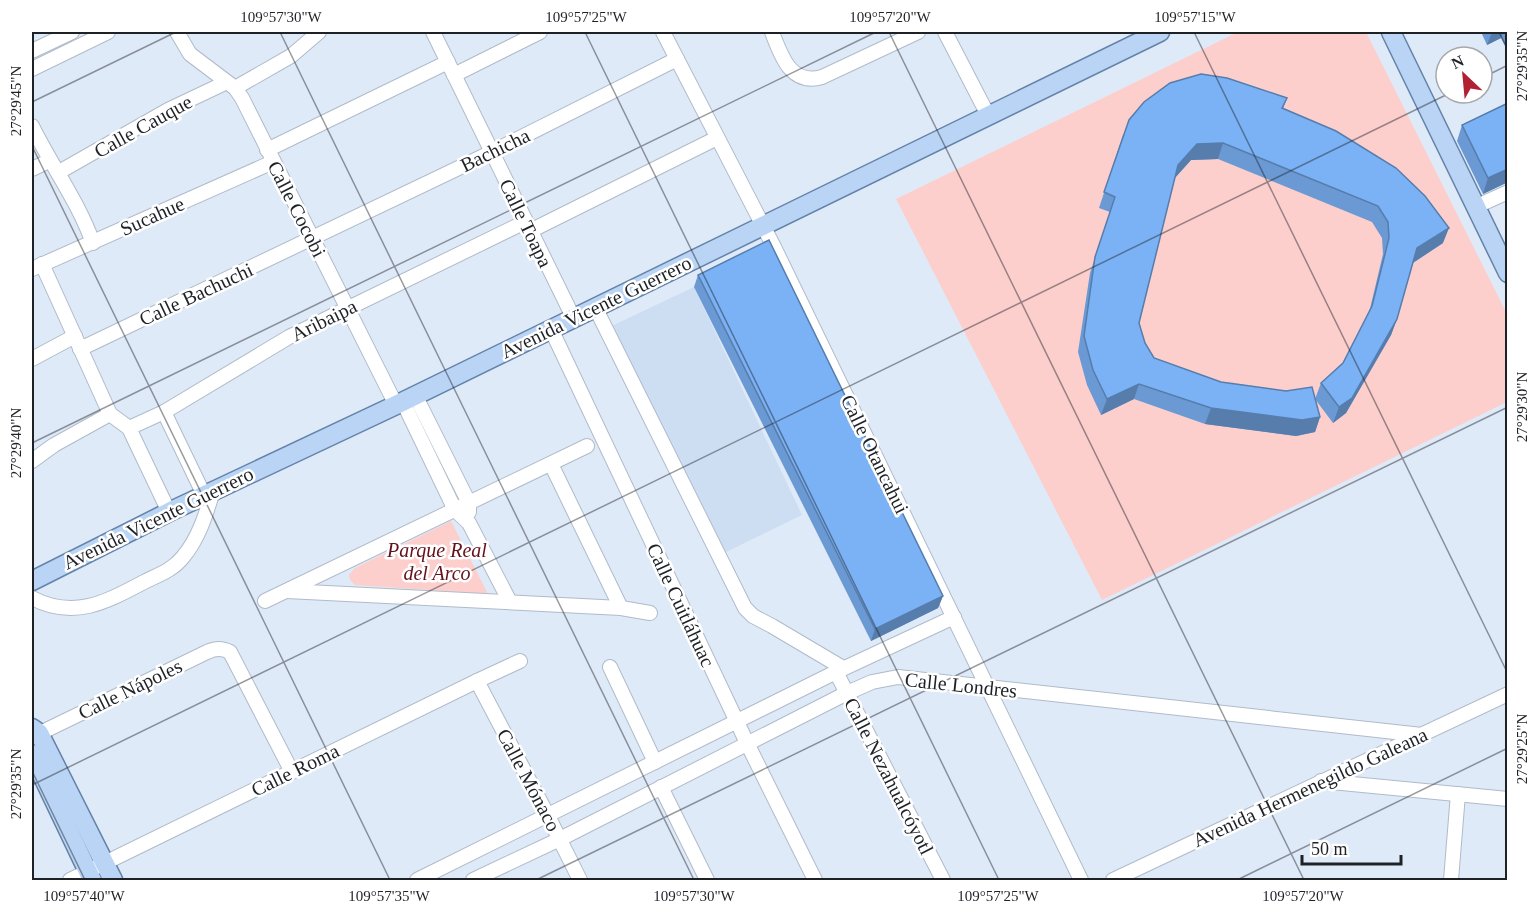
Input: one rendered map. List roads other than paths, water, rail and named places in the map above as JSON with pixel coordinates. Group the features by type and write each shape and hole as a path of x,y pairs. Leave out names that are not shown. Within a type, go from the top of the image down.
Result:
{"main road":[{"name":"Avenida Vicente Guerrero","path":"32,581 208,493 405,401 1160,32"},
{"path":"1391,32 1508,273"},
{"path":"34,733 109,872"},
{"path":"32,754 90,876"}],"street":[{"path":"32,51 72,32"},
{"path":"32,69 108,32"},
{"name":"Calle Cocobi","path":"177,32 190,54 231,85 270,156 348,310 405,401"},
{"name":"Calle Cauque","path":"59,172 168,110 231,85 291,56 320,32"},
{"name":"Calle Toapa","path":"433,32 573,317"},
{"name":"Sucahue","path":"37,267 93,243 451,68 540,32"},
{"name":"Calle Otancahui","path":"663,32 762,225 1081,880"},
{"path":"772,32 780,52 795,74 804,79 815,79 918,32"},
{"path":"945,32 988,115"},
{"name":"Bachicha","path":"313,239 677,59"},
{"path":"32,126 49,161 59,172 93,243"},
{"name":"Aribaipa","path":"129,428 164,412 273,346 717,138"},
{"path":"32,169 49,161"},
{"path":"1475,207 1508,192"},
{"name":"Calle Bachuchi","path":"32,359 77,343 313,239"},
{"path":"37,267 77,343 110,414 129,428 169,512"},
{"path":"595,307 745,608 753,616 840,670"},
{"name":"Calle Cuitláhuac","path":"551,329 736,721 815,880"},
{"path":"405,401 469,503 469,523"},
{"path":"405,401 455,510 469,523 510,602"},
{"path":"32,598 57,607 92,606 106,602 170,569 182,559 196,536 208,493 164,412"},
{"path":"32,461 54,445 110,414"},
{"path":"265,601 587,446"},
{"path":"551,464 621,608"},
{"path":"287,591 621,608 650,613"},
{"name":"Calle Londres","path":"417,880 840,670 954,617"},
{"name":"Calle Nápoles","path":"34,733 207,652 219,649 230,652 292,772"},
{"name":"Calle Roma","path":"70,880 109,872 292,772 520,662"},
{"path":"610,667 655,762"},
{"name":"Calle Nezahualcóyotl","path":"840,670 847,693 943,880"},
{"name":"Calle Londres","path":"473,880 560,839 847,693 872,682 898,677 1422,735"},
{"name":"Calle Mónaco","path":"477,681 580,880"},
{"name":"Avenida Hermenegildo Galeana","path":"1113,880 1508,694"},
{"path":"1320,781 1508,799"},
{"path":"661,787 707,880"},
{"path":"1451,880 1458,794"}],"park label":[{"name":"Parque Real del Arco","path":"437,562"}]}
